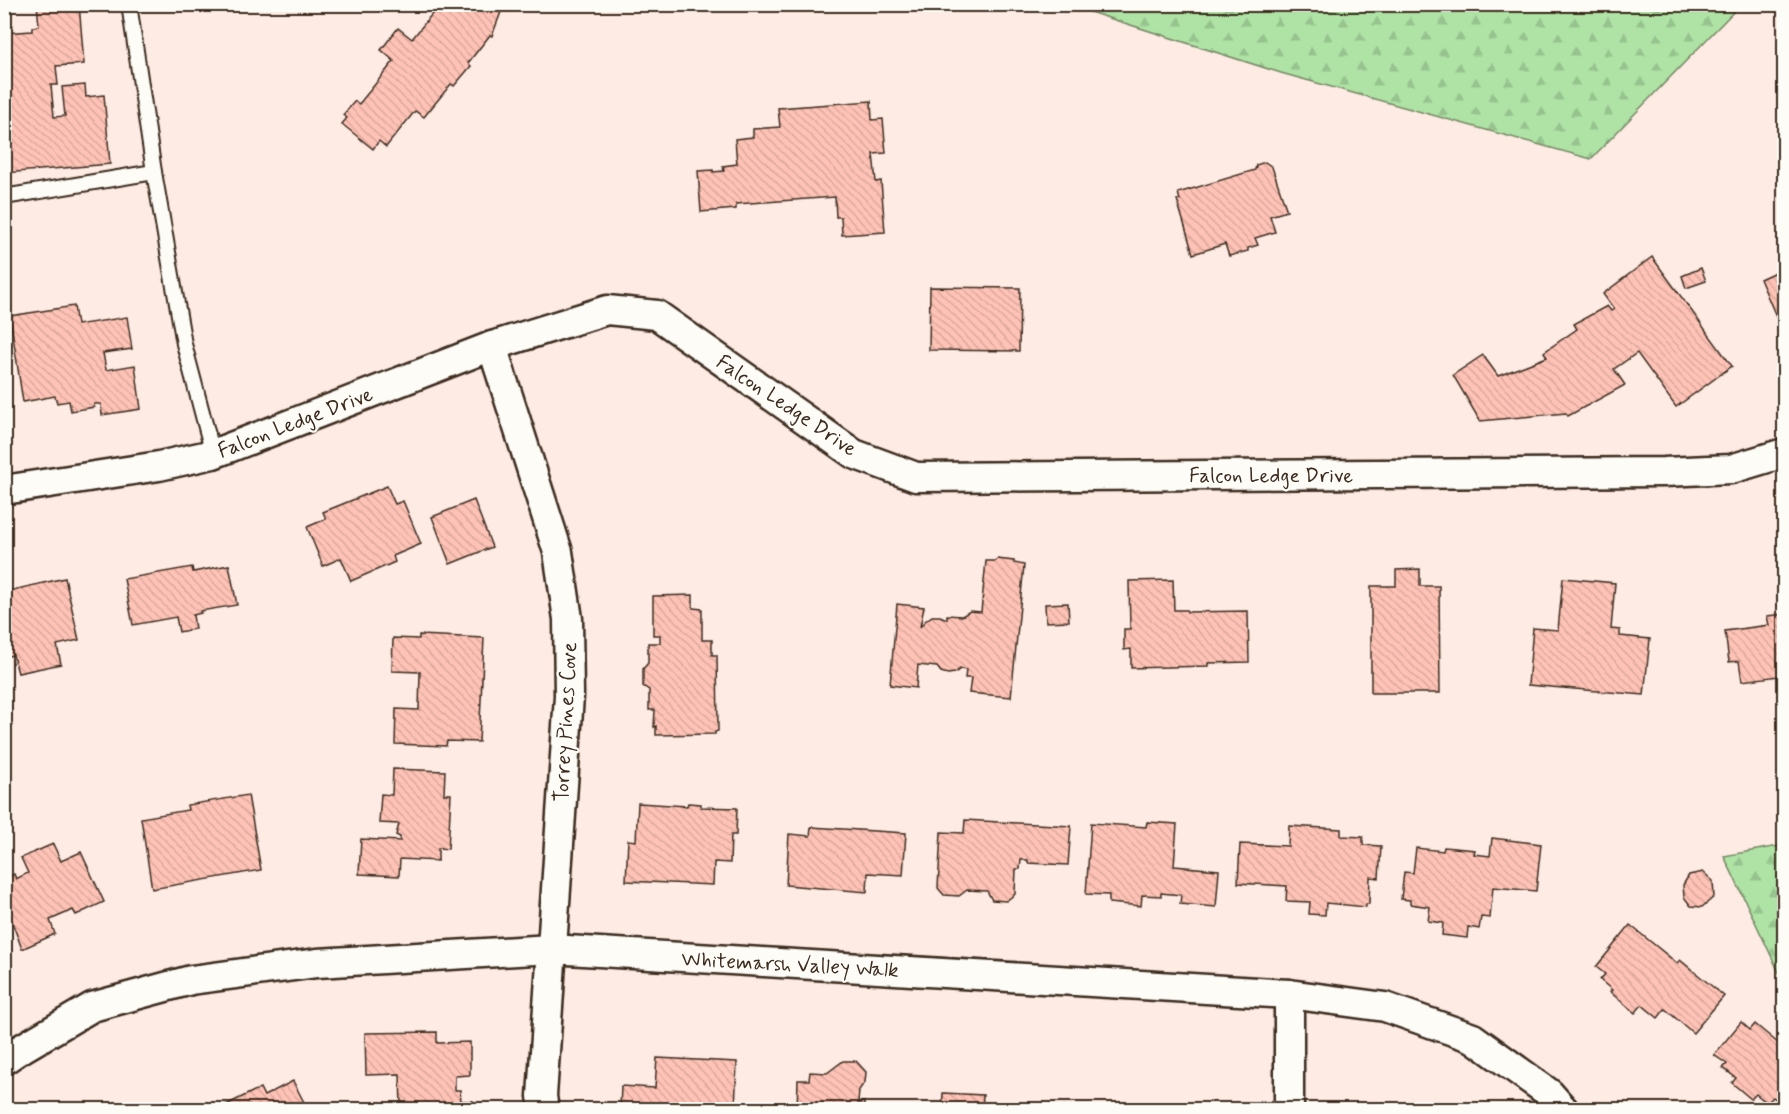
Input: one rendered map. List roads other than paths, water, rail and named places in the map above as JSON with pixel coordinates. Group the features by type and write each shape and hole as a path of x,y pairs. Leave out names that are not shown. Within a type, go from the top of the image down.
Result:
{"street":[{"name":"Falcon Ledge Drive","path":"4,490 159,466 213,454 492,346 607,310 657,315 854,454 916,477 1664,472 1731,469 1785,453"},
{"name":"Torrey Pines Cove","path":"492,346 558,552 568,619 569,696 542,1096 544,1110"},
{"name":"Whitemarsh Valley Walk","path":"4,1060 92,1007 191,980 317,963 551,949 1289,994 1385,1007 1473,1038 1548,1093 1564,1110"},
{"path":"1289,994 1289,1110"}],"lane":[{"path":"129,4 154,172 184,344 213,454"},
{"path":"4,197 154,172"}]}
